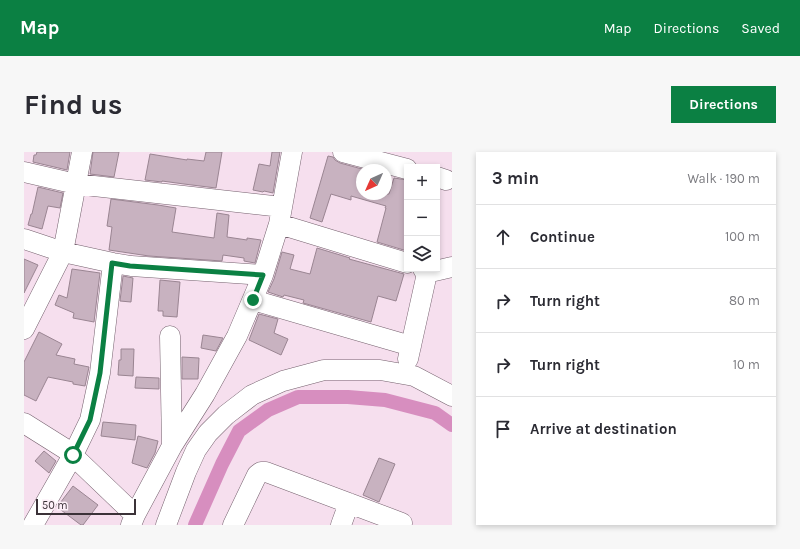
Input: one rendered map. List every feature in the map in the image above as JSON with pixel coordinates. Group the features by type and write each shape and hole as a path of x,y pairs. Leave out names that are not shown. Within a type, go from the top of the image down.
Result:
{"street":[{"path":"24,329 63,252 82,152"},
{"path":"24,423 73,455 133,520 172,446 205,394 238,336 263,275 280,215 292,152"},
{"path":"343,152 404,168"},
{"path":"24,172 76,184 280,215 404,262"},
{"path":"24,239 63,252 130,266 263,275"},
{"path":"33,525 73,455 90,420 100,373 112,263"},
{"path":"440,269 452,267"},
{"path":"404,374 426,278 425,272"},
{"path":"253,300 411,346"},
{"path":"170,336 172,446"},
{"path":"166,525 196,450 208,433 226,415 252,395 283,381 324,370 380,370 414,376 452,396"},
{"path":"233,525 257,475 261,472 266,472 402,523"},
{"path":"341,525 349,503"}],"building":[{"path":"37,152 70,152 67,170 33,162 34,155 36,155"},
{"path":"93,152 119,152 114,177 90,174"},
{"path":"206,152 222,152 216,188 145,180 150,154 204,161"},
{"path":"272,152 280,152 273,193 253,190 259,164 270,166"},
{"path":"328,156 333,157 340,163 356,167 356,197 351,196 351,200 331,194 322,222 310,218"},
{"path":"394,178 404,180 404,250 377,242 386,206 365,200 392,200 392,184"},
{"path":"38,187 63,193 60,208 48,206 42,229 28,225"},
{"path":"111,199 176,208 172,232 214,238 217,213 229,215 227,237 247,240 247,238 261,240 255,263 244,261 244,258 223,255 222,261 149,256 109,250 112,227 107,226"},
{"path":"317,248 350,258 349,259 404,274 396,301 378,296 371,322 303,303 304,300 284,295 283,297 268,292 274,279 282,252 294,255 290,269 310,274"},
{"path":"24,259 38,265 24,293"},
{"path":"72,269 100,273 94,322 73,318 74,313 55,305 59,295 67,298"},
{"path":"123,276 133,278 131,302 120,301"},
{"path":"160,280 180,282 177,317 163,316 163,311 158,311"},
{"path":"259,314 278,319 274,333 288,339 281,355 249,340"},
{"path":"39,332 62,344 56,355 75,359 74,364 89,367 85,386 48,377 36,401 24,395 24,362"},
{"path":"203,335 223,338 216,351 201,348"},
{"path":"121,349 134,349 133,376 118,375 119,360 121,360"},
{"path":"182,357 199,358 198,379 182,379"},
{"path":"136,377 159,378 159,389 135,388"},
{"path":"103,422 136,425 135,440 101,436"},
{"path":"138,436 158,441 155,453 147,468 132,463"},
{"path":"44,451 56,461 49,473 35,461"},
{"path":"379,458 395,464 379,502 363,495"},
{"path":"73,486 98,505 83,525 57,507"}],"waterway":[{"path":"195,525 222,464 239,431 268,410 298,397 348,397 385,400 435,413 452,425"}],"route":[{"path":"73,455 90,420 100,373 112,263 130,266 263,275 253,300"}]}
